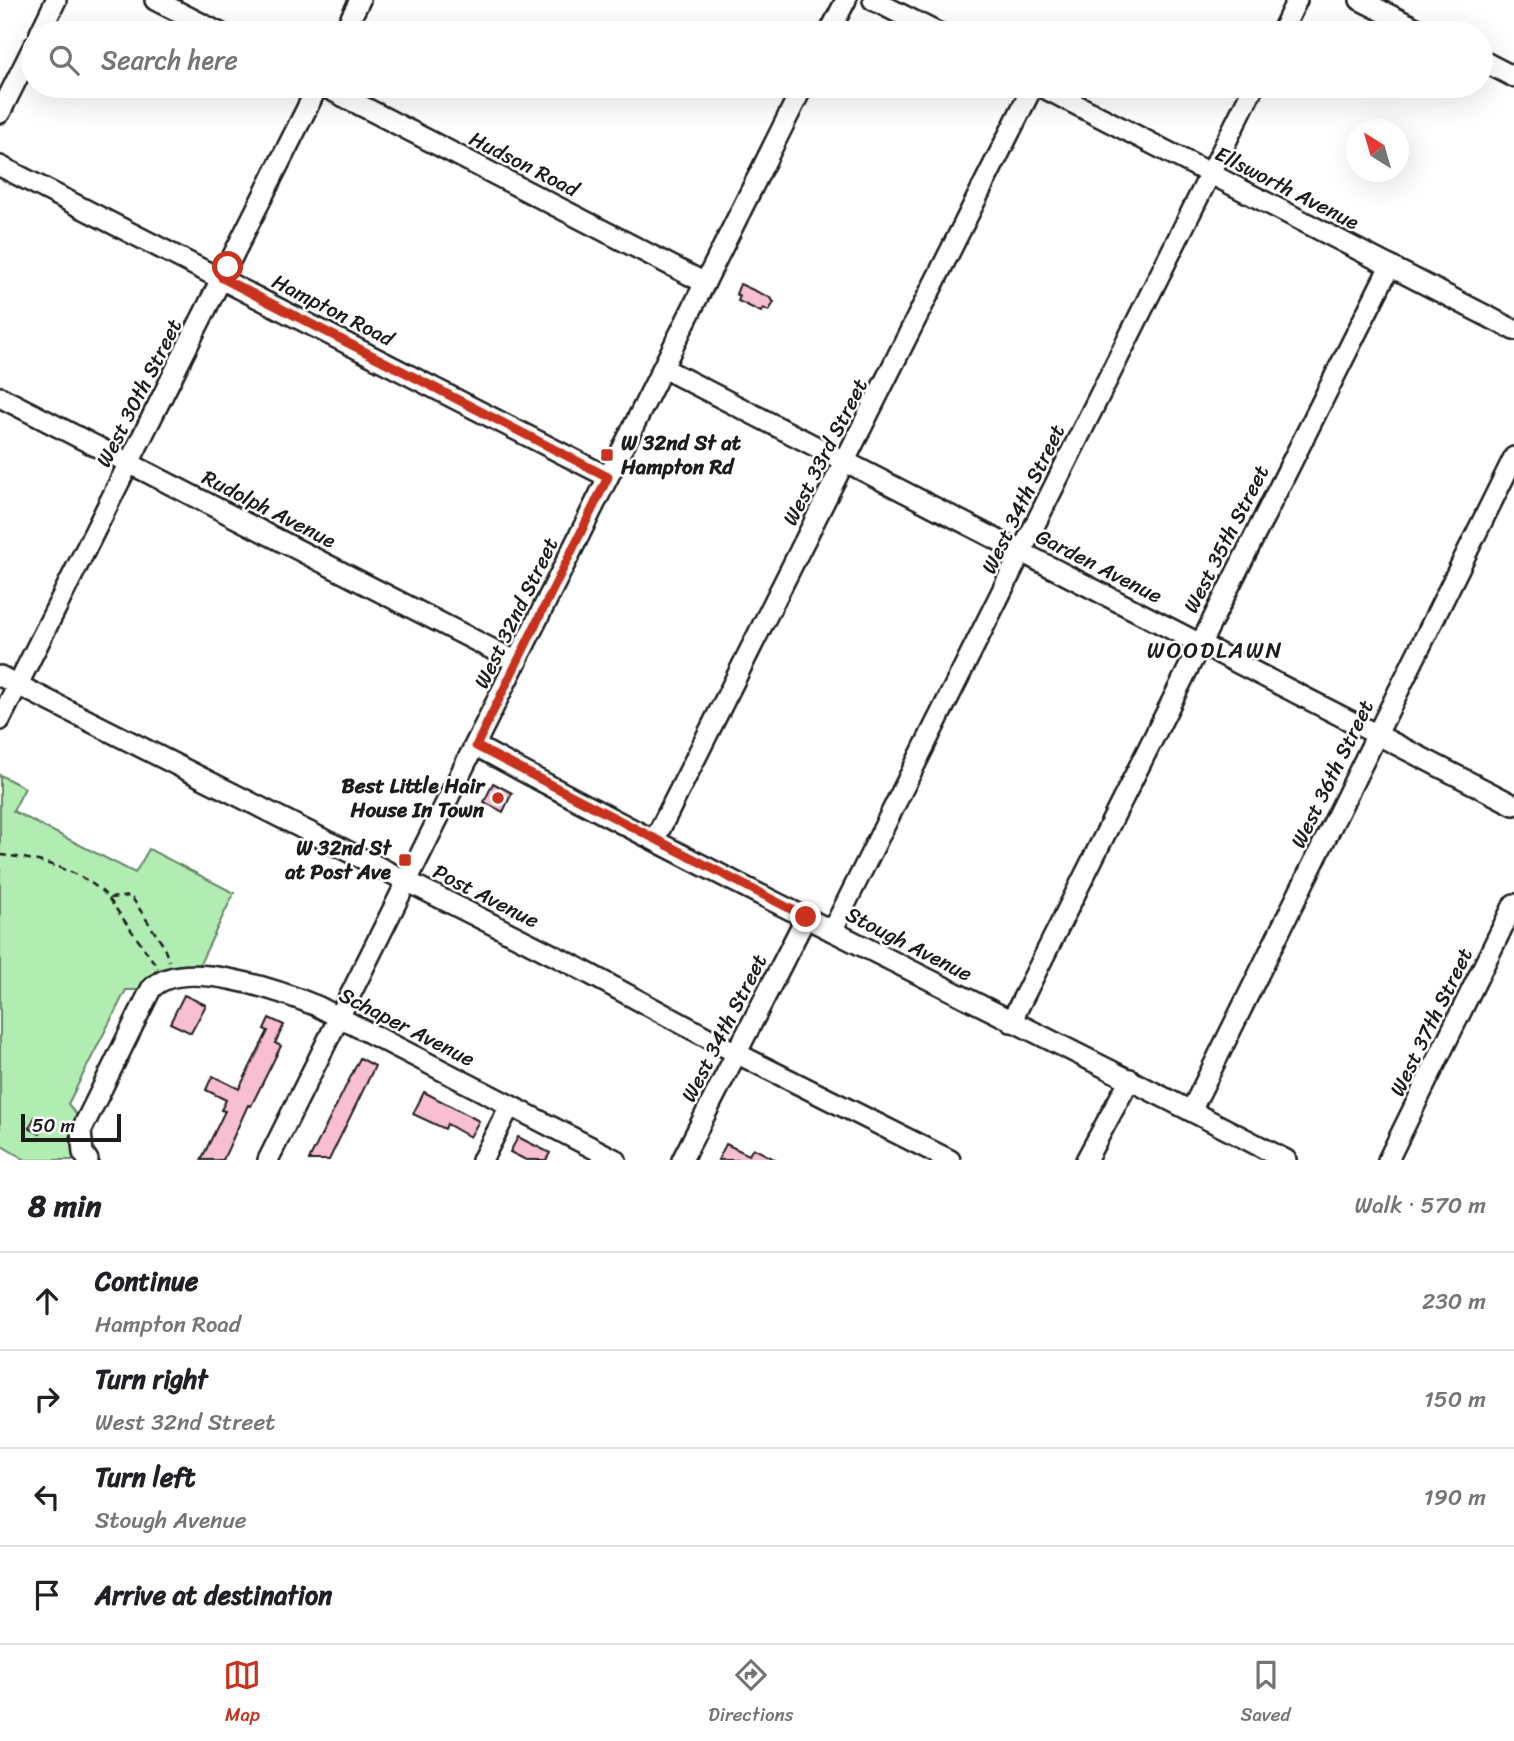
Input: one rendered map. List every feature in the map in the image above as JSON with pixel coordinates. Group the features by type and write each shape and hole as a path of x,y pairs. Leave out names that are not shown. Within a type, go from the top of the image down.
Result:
{"street":[{"path":"46,21 57,0"},
{"path":"155,0 196,21"},
{"path":"349,21 360,0"},
{"path":"835,21 846,0"},
{"path":"873,0 914,21"},
{"path":"1287,21 1297,0"},
{"path":"1360,0 1402,21"},
{"path":"1493,66 1514,77"},
{"path":"0,113 21,71"},
{"name":"West 30th Street","path":"0,720 314,98"},
{"name":"Hudson Road","path":"343,98 705,283"},
{"name":"West 32nd Street","path":"268,1160 338,1017 409,882 797,98"},
{"name":"West 33rd Street","path":"656,839 1027,98"},
{"name":"Ellsworth Avenue","path":"1063,98 1514,330"},
{"name":"West 34th Street","path":"832,931 1248,98"},
{"name":"Hampton Road","path":"0,166 608,477"},
{"name":"West 35th Street","path":"1011,1022 1390,266"},
{"name":"Garden Avenue","path":"663,368 1514,805"},
{"name":"Rudolph Avenue","path":"0,397 517,662"},
{"name":"West 36th Street","path":"1191,1111 1514,457"},
{"name":"Post Avenue","path":"0,676 573,965 736,1053 950,1160"},
{"name":"Stough Avenue","path":"476,746 832,931 1286,1160"},
{"name":"West 37th Street","path":"1388,1160 1514,904"},
{"name":"West 34th Street","path":"682,1160 806,917"},
{"path":"84,1152 81,1132 150,989 164,970"},
{"name":"Schaper Avenue","path":"164,970 232,979 293,996 616,1160"},
{"path":"1087,1160 1130,1079"},
{"path":"482,1160 510,1106"}],"path":[{"path":"0,855 30,859 69,872 97,887 109,898 164,970"},
{"path":"109,898 131,896 163,944 164,970"}],"green space":[{"path":"0,775 25,788 13,811 135,873 149,849 234,893 197,970 156,970 141,990 126,990 68,1104 78,1117 77,1156 74,1160 26,1160 0,1145"}],"building":[{"path":"740,284 769,297 774,302 769,311 763,308 761,312 738,301 740,296 736,294"},
{"path":"493,783 512,793 503,812 484,802"},
{"path":"184,995 206,1005 191,1033 170,1023"},
{"path":"269,1018 284,1025 275,1043 281,1046 251,1106 248,1105 223,1160 201,1160 225,1111 221,1110 226,1100 206,1090 209,1083 213,1076 239,1089 268,1031 264,1029"},
{"path":"360,1058 375,1066 329,1160 309,1160"},
{"path":"424,1092 479,1121 470,1137 447,1124 445,1129 413,1114"},
{"path":"35,1117 46,1122 40,1134 29,1128"},
{"path":"518,1137 550,1153 546,1160 526,1160 510,1152"},
{"path":"726,1144 749,1155 753,1148 776,1160 718,1160"}],"place":[{"name":"W 32nd St at Hampton Rd","path":"607,455"},
{"name":"Best Little Hair House In Town","path":"498,798"},
{"name":"W 32nd St at Post Ave","path":"405,860"}],"district":[{"name":"WOODLAWN","path":"1215,650"}],"route":[{"path":"228,267 222,278 608,477 476,746 806,917"}]}
